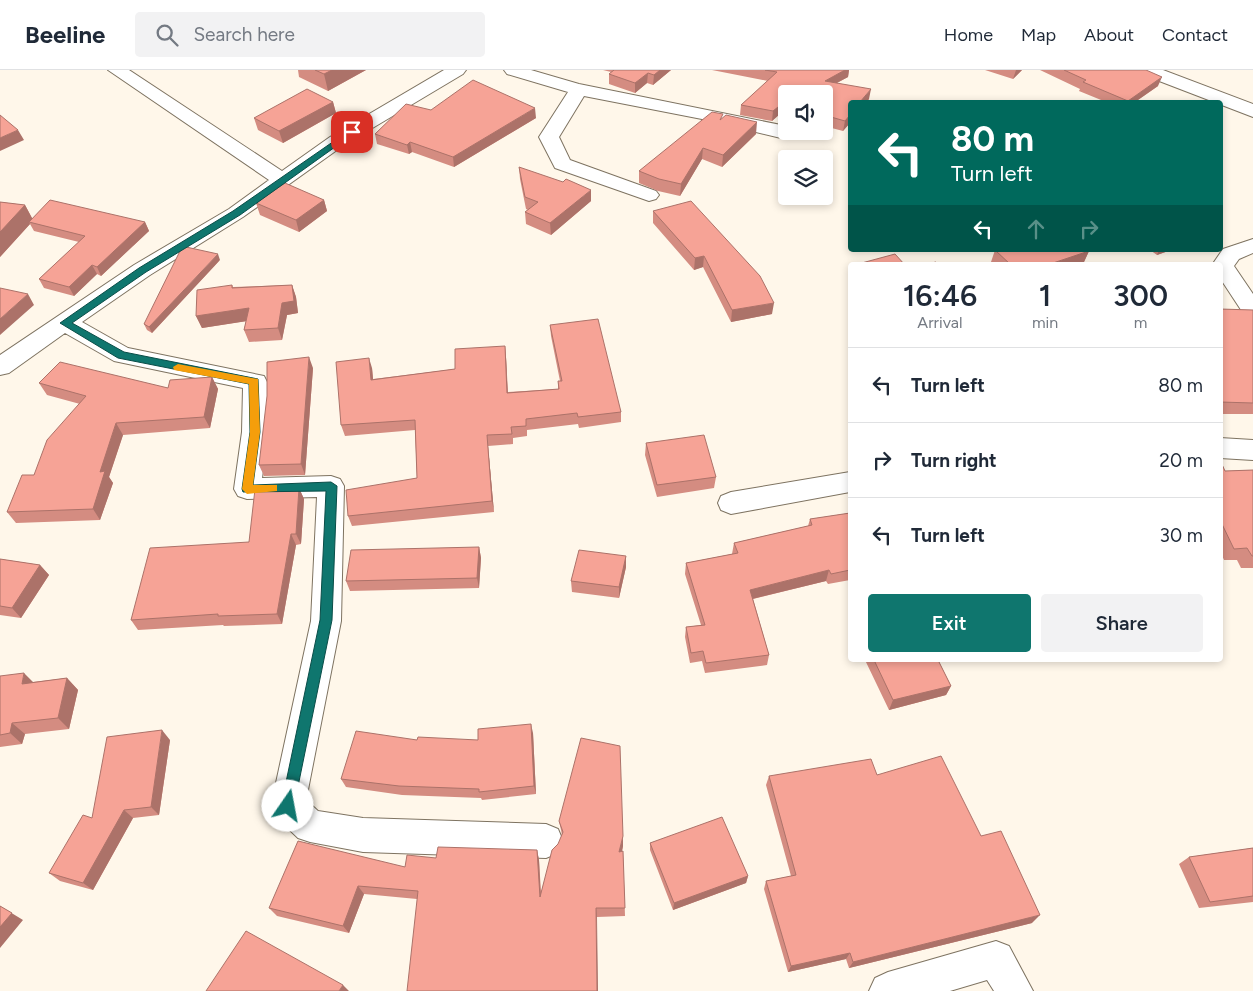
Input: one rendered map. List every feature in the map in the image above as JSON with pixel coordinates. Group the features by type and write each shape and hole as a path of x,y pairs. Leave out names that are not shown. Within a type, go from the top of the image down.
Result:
{"street":[{"path":"117,70 282,180"},
{"path":"0,367 142,270 236,213 337,141 457,70"},
{"path":"513,70 538,80 694,111 778,131"},
{"path":"1147,70 1253,111"},
{"path":"579,89 550,137 562,164 649,195"},
{"path":"1223,263 1225,258 1236,251 1253,246"},
{"path":"1223,267 1253,311"},
{"path":"65,323 122,355 254,382 255,432 247,489 331,486 326,620 288,806 310,826 363,835 546,841"},
{"path":"1223,448 1253,450"},
{"path":"731,502 848,482"},
{"path":"888,991 996,959 1014,991"}],"building":[{"path":"315,70 332,70 324,74"},
{"path":"614,70 660,70 654,75 648,73 635,83 609,74"},
{"path":"765,70 845,70 825,81 871,89 862,100 848,100 848,117 845,121 833,118 833,85 778,85 778,107 773,111 741,105 777,72"},
{"path":"1064,70 1146,70 1162,77 1129,100 1083,82 1086,80"},
{"path":"473,80 535,108 453,157 410,142 407,145 375,134 406,104 431,110"},
{"path":"307,89 333,102 279,131 254,118"},
{"path":"712,112 723,114 720,120 726,115 757,122 723,155 703,148 681,184 659,179 639,171"},
{"path":"0,115 18,130 0,138"},
{"path":"519,167 563,182 566,179 591,190 550,223 525,212 538,202 525,197"},
{"path":"285,183 324,200 296,220 256,203"},
{"path":"50,200 145,222 97,267 92,265 69,287 39,279 85,236 29,222"},
{"path":"691,201 760,276 774,303 732,310 704,256 695,258 653,211"},
{"path":"0,202 25,205 0,232"},
{"path":"186,247 218,254 149,327 144,324 180,251"},
{"path":"997,252 1086,252 1056,262 1008,262"},
{"path":"895,254 902,262 865,262"},
{"path":"232,285 232,288 292,285 294,301 282,303 278,328 244,330 249,308 196,316 197,290"},
{"path":"0,288 28,294 0,319"},
{"path":"1223,309 1253,310 1253,403 1223,402"},
{"path":"598,319 621,412 578,417 577,413 526,419 526,426 511,427 512,434 487,435 492,501 348,516 346,490 417,478 415,420 341,425 336,362 369,358 371,380 455,369 455,349 505,346 507,393 559,389 558,381 562,381 550,325"},
{"path":"309,357 301,464 259,465 267,396 267,362"},
{"path":"60,362 168,388 170,380 212,377 204,417 116,423 100,472 105,471 93,509 7,512 22,475 34,475 47,440 86,396 39,383"},
{"path":"704,435 716,477 657,485 646,443"},
{"path":"1223,467 1225,471 1253,470 1253,556 1247,548 1234,549 1223,526"},
{"path":"299,488 296,534 291,534 277,614 218,616 218,614 131,620 150,548 249,542 255,489"},
{"path":"848,513 848,570 831,574 829,570 750,590 769,655 706,663 703,651 691,653 686,627 705,625 686,563 738,553 734,543 812,525 810,519"},
{"path":"479,547 477,578 346,581 351,550"},
{"path":"579,550 626,556 619,587 571,581"},
{"path":"0,559 40,565 12,608 0,606"},
{"path":"875,662 939,662 951,686 893,700"},
{"path":"24,673 22,684 67,678 58,718 12,723 10,733 0,735 0,676"},
{"path":"531,724 534,786 479,792 479,789 399,786 341,779 356,731 417,740 418,737 478,740 478,729"},
{"path":"162,730 151,807 124,810 83,883 49,873 83,815 92,818 107,737"},
{"path":"581,738 620,746 623,836 619,852 623,851 625,908 596,908 597,991 407,991 418,891 358,886 343,926 269,908 298,841 405,867 407,855 436,858 438,847 537,850 540,897 552,850 558,844 563,832 559,821"},
{"path":"941,756 981,836 1001,831 1040,915 853,962 850,953 791,966 766,881 796,875 769,776 871,759 877,775"},
{"path":"722,817 748,876 674,903 650,843"},
{"path":"1253,848 1253,896 1210,902 1189,857"},
{"path":"0,906 12,913 0,927"},
{"path":"246,931 343,985 339,991 206,991"}],"slow traffic":[{"path":"178,367 254,382 255,432 247,489 273,488"}],"route":[{"path":"288,806 326,620 331,486 247,489 255,432 254,382 122,355 65,323 142,270 236,213 352,132"}]}
